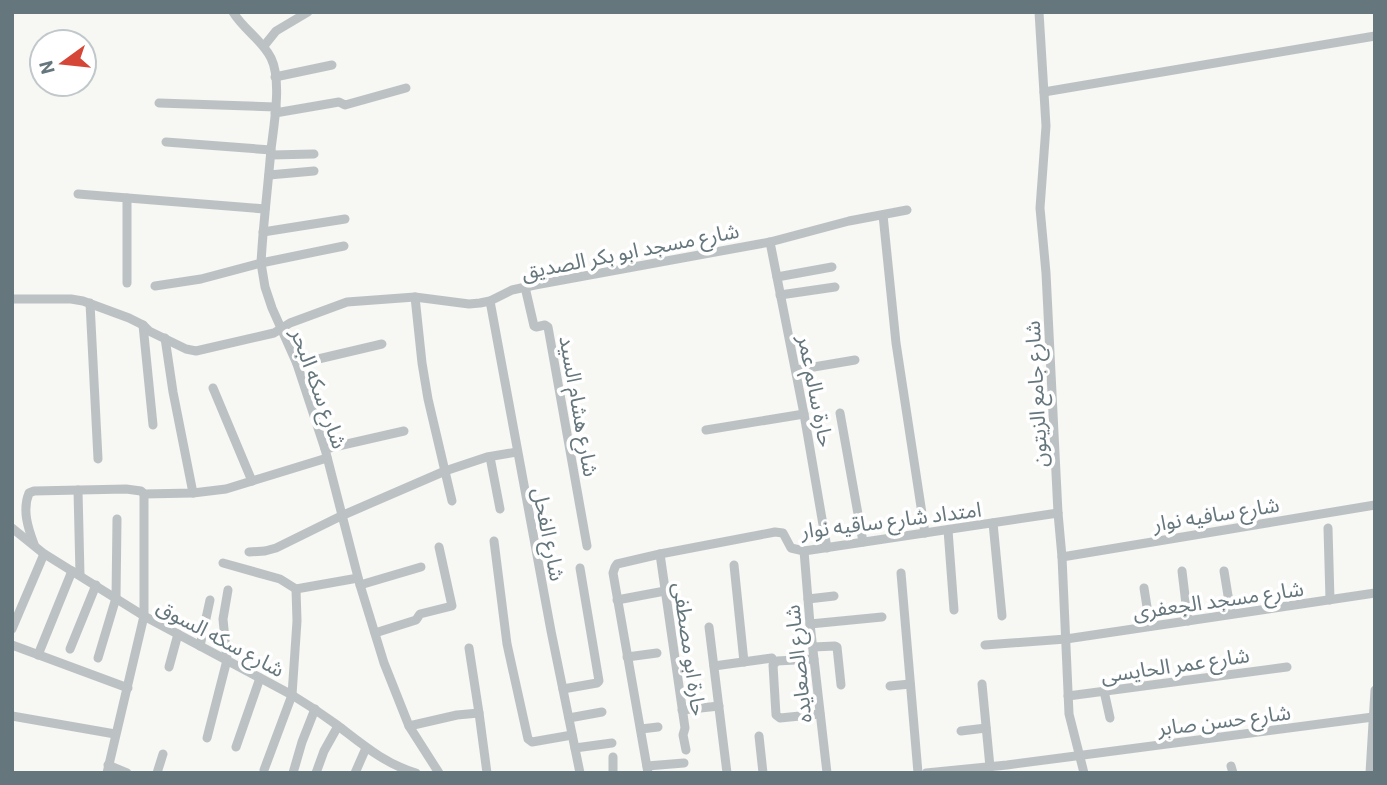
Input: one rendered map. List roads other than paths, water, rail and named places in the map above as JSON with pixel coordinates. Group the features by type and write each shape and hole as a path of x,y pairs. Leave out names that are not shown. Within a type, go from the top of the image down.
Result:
{"street":[{"name":"شارع سكه البحر","path":"233,12 239,22 264,46 272,59 275,77 276,110 261,263 265,287 280,329 297,364 326,454 359,581 384,663 409,726 439,773"},
{"path":"264,46 276,31 308,12"},
{"name":"شارع جامع الزيتون","path":"1039,12 1046,137 1040,208 1046,273 1069,714 1084,773"},
{"path":"1044,92 1375,36"},
{"path":"275,77 332,65"},
{"path":"159,103 276,110 339,102 345,105 406,89"},
{"path":"166,142 314,154"},
{"path":"269,175 314,171"},
{"path":"78,194 265,209"},
{"path":"127,198 127,283"},
{"name":"شارع مسجد ابو بكر الصديق","path":"12,299 71,299 90,303 143,325 149,331 186,349 196,351 274,333 290,323 347,302 415,298 469,304 491,301 503,293 525,287 770,242 849,221 907,211"},
{"path":"883,215 896,343 925,533"},
{"path":"263,232 345,219"},
{"name":"حارة سالم عمر","path":"770,242 796,370 827,548"},
{"path":"155,286 201,279 344,246"},
{"path":"776,277 832,267"},
{"name":"شارع هشام السيد","path":"525,287 534,326 548,327 587,546"},
{"path":"780,295 835,287"},
{"path":"415,298 428,399 452,501"},
{"name":"شارع الفحل","path":"491,301 517,452 580,773"},
{"path":"90,303 98,459"},
{"path":"143,325 153,425"},
{"path":"165,338 193,493"},
{"path":"297,364 382,344"},
{"path":"796,370 855,360"},
{"path":"213,388 252,481"},
{"path":"840,413 863,541"},
{"path":"706,430 804,414"},
{"path":"34,546 27,527 26,503 29,494 34,491 133,490 144,494 226,489 326,454 404,431"},
{"path":"249,552 276,548 341,516 445,471 517,452"},
{"path":"490,457 500,509"},
{"path":"38,655 76,573 78,489"},
{"path":"127,773 107,769 144,616 144,494"},
{"name":"شارع سافيه نوار","path":"1062,557 1375,505"},
{"name":"امتداد شارع ساقيه نوار","path":"648,770 613,573 620,562 775,531 783,533 791,548 804,551 1058,513"},
{"path":"98,658 116,598 117,519"},
{"path":"993,523 1002,616"},
{"path":"1328,528 1330,600"},
{"path":"948,530 954,610"},
{"name":"شارع سكه السوق","path":"13,532 144,616 315,709 366,748 402,771 416,773"},
{"path":"494,541 507,644 528,739 532,742 572,735"},
{"path":"375,633 416,620 420,614 452,606 439,547"},
{"name":"شارع الصعايده","path":"804,551 827,773"},
{"path":"12,629 44,554"},
{"name":"حارة ابو مصطفى","path":"660,554 686,750"},
{"path":"223,563 280,579 296,589 359,581 421,567"},
{"path":"734,565 744,662"},
{"path":"563,689 599,681 580,568"},
{"path":"1182,571 1188,621"},
{"path":"1224,571 1231,614"},
{"path":"901,573 918,773"},
{"path":"70,649 96,585"},
{"path":"1144,588 1150,626"},
{"path":"264,770 292,695 297,621 296,589"},
{"path":"207,737 227,660 223,619 228,590"},
{"path":"617,600 665,591"},
{"name":"شارع مسجد الجعفرى","path":"985,645 1066,639 1375,593"},
{"path":"808,599 834,596"},
{"path":"200,646 210,600"},
{"path":"810,624 882,617"},
{"path":"709,627 727,773"},
{"path":"169,667 178,635"},
{"path":"12,645 128,688"},
{"path":"813,647 837,647 841,685"},
{"path":"469,648 487,773"},
{"path":"628,657 657,653"},
{"path":"714,666 772,658"},
{"path":"814,659 777,661 773,665 777,717 820,714"},
{"name":"شارع عمر الحايسى","path":"1068,696 1287,667"},
{"path":"236,747 260,678"},
{"path":"890,686 910,684"},
{"path":"982,684 990,767"},
{"path":"1370,773 1375,690"},
{"path":"1104,691 1110,718"},
{"path":"682,710 719,706"},
{"path":"293,773 315,709"},
{"path":"569,718 602,712"},
{"path":"409,726 457,715 480,713"},
{"path":"12,716 116,734"},
{"name":"شارع حسن صابر","path":"926,773 990,767 1007,769 1079,755 1373,718"},
{"path":"316,773 338,726"},
{"path":"641,729 658,727"},
{"path":"961,731 986,728"},
{"path":"759,736 763,773"},
{"path":"575,748 612,743"},
{"path":"355,773 366,748"},
{"path":"157,773 163,754"},
{"path":"613,757 613,773"},
{"path":"648,770 684,763"}]}
